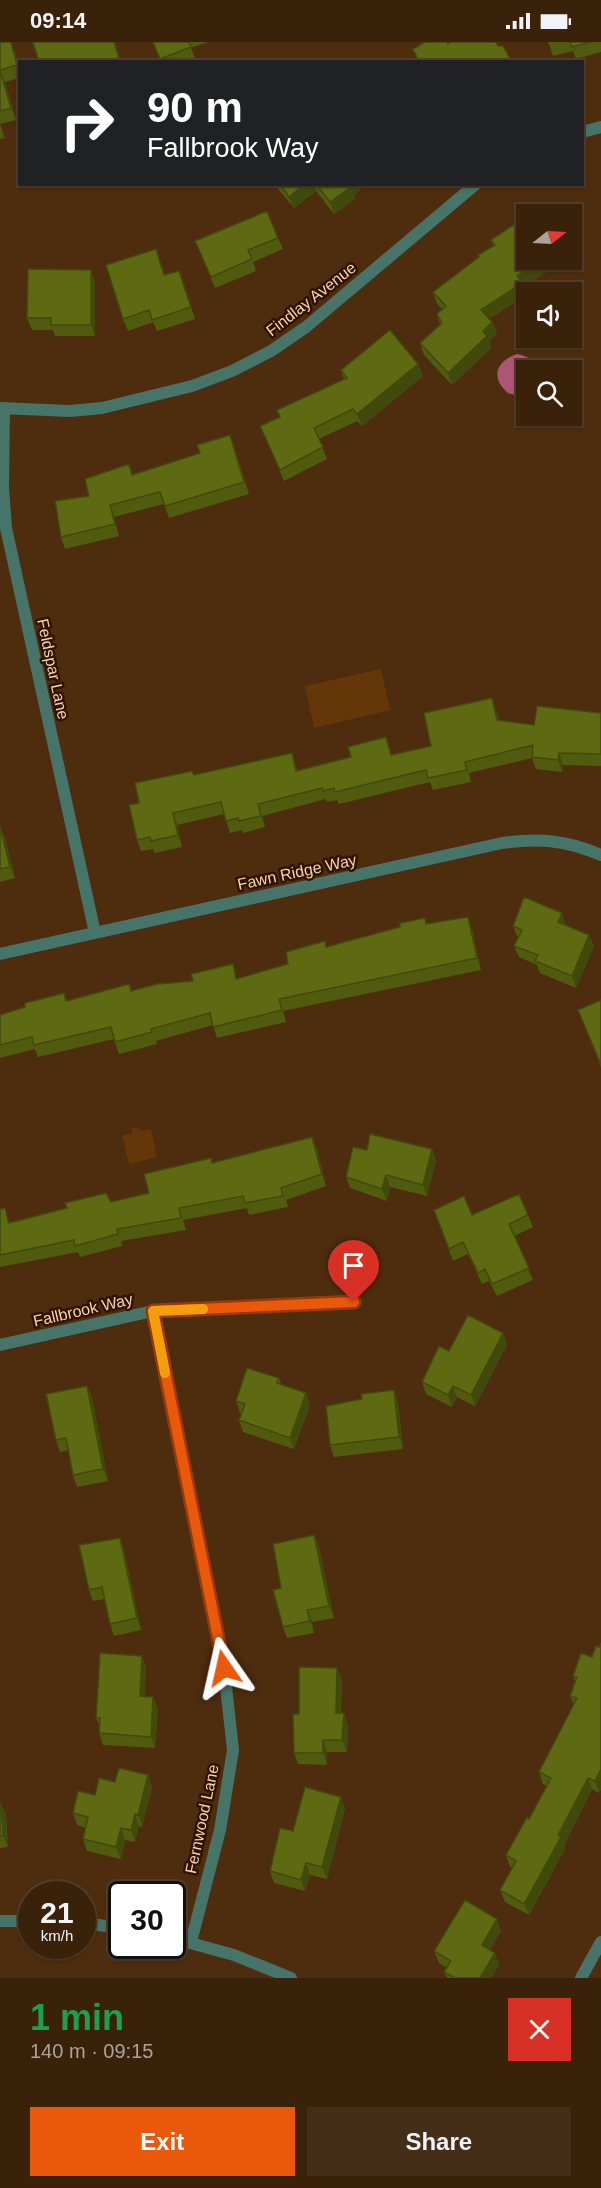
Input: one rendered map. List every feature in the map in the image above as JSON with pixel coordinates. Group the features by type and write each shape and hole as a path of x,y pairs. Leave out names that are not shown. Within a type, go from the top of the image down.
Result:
{"street":[{"path":"584,131 601,127"},
{"name":"Findlay Avenue","path":"2,409 70,411 102,408 192,386 251,361 306,327 474,186"},
{"name":"Feldspar Lane","path":"2,409 6,528 95,933"},
{"name":"Fawn Ridge Way","path":"0,954 502,843 530,839 555,841 581,847 601,855"},
{"name":"Fallbrook Way","path":"0,1345 153,1311 354,1302"},
{"name":"Fernwood Lane","path":"153,1311 224,1668 232,1750 220,1830 191,1942"},
{"path":"0,1921 18,1921"},
{"path":"186,1941 234,1955 291,1978"},
{"path":"581,1978 601,1941"}],"shaded area":[{"path":"517,354 531,360 516,360 515,395 508,393 502,387 497,376 500,365"},
{"path":"381,669 390,710 314,728 305,686"},
{"path":"139,1127 140,1131 151,1129 157,1157 129,1164 122,1136 132,1133 132,1128"}],"building":[{"path":"11,42 17,65 0,70 0,43"},
{"path":"33,42 114,42 119,58 112,60 38,60"},
{"path":"153,42 189,42 191,47 160,59"},
{"path":"425,42 447,42 448,44 450,42 496,42 498,46 503,46 511,60 418,60 413,49"},
{"path":"570,42 591,42 572,47"},
{"path":"0,70 11,108 0,111"},
{"path":"281,186 303,186 289,197"},
{"path":"318,186 350,186 351,187 330,202"},
{"path":"267,211 278,238 248,250 252,259 211,277 195,241"},
{"path":"516,223 516,270 527,270 517,276 521,282 516,282 516,287 481,310 492,322 483,331 487,336 448,373 420,343 442,323 437,314 446,306 433,292 479,257 478,255 495,245 491,240"},
{"path":"156,249 164,275 179,271 191,307 152,320 149,310 123,319 106,265"},
{"path":"28,269 91,270 91,325 51,325 51,318 27,318"},
{"path":"390,330 418,364 357,414 353,409 314,428 323,447 280,470 260,426 280,417 277,410 347,378 341,370"},
{"path":"230,435 244,482 165,506 160,492 110,505 115,524 61,537 55,501 89,496 85,479 129,464 132,475 200,453 197,445"},
{"path":"492,698 497,720 534,725 537,706 601,713 601,754 559,753 558,760 532,757 533,745 465,762 467,770 428,778 426,770 335,792 334,788 323,791 322,788 258,804 261,816 239,821 238,818 226,821 221,802 173,813 178,835 151,841 150,837 137,840 129,805 139,803 135,783 192,771 194,775 292,753 296,771 351,757 348,747 386,737 391,755 431,746 424,713"},
{"path":"0,826 10,867 0,869"},
{"path":"524,897 562,913 558,922 589,935 572,976 535,961 538,955 514,946 522,930 513,926"},
{"path":"468,917 477,958 279,999 282,1010 213,1027 210,1013 151,1029 152,1032 115,1042 111,1027 34,1045 32,1037 0,1045 0,1015 25,1007 25,1003 64,993 66,1001 129,984 131,991 157,984 193,981 191,974 233,964 236,979 288,964 286,952 325,941 326,947 400,927 400,923 425,918 426,924"},
{"path":"601,1000 601,1065 578,1010"},
{"path":"370,1134 432,1149 423,1185 386,1175 382,1189 346,1177 353,1147 367,1150"},
{"path":"312,1137 322,1174 281,1188 283,1196 245,1203 243,1196 179,1208 181,1218 117,1229 118,1234 75,1246 74,1240 0,1255 0,1209 5,1208 9,1223 67,1208 65,1203 106,1193 111,1202 149,1193 144,1174 211,1158 212,1163"},
{"path":"519,1194 528,1215 509,1224 529,1268 492,1284 485,1269 478,1273 463,1242 449,1249 434,1210 464,1196 472,1215"},
{"path":"468,1315 503,1333 471,1395 453,1386 448,1395 422,1382 439,1346 449,1351"},
{"path":"247,1368 279,1378 277,1383 306,1393 290,1438 239,1420 245,1404 236,1401"},
{"path":"87,1386 103,1469 73,1475 66,1438 56,1440 46,1394"},
{"path":"394,1390 399,1437 330,1445 326,1406 362,1399 361,1394"},
{"path":"314,1535 329,1606 307,1610 310,1621 283,1627 273,1590 281,1588 273,1544"},
{"path":"120,1538 137,1618 110,1624 102,1587 89,1590 79,1545"},
{"path":"601,1643 601,1769 595,1781 588,1778 558,1835 561,1837 524,1904 500,1890 516,1861 506,1855 551,1778 539,1772 577,1698 570,1696 577,1677 573,1676 581,1653 592,1657 596,1646 599,1647"},
{"path":"100,1653 142,1656 140,1696 153,1697 151,1737 99,1733 100,1718 96,1718"},
{"path":"299,1667 337,1668 336,1713 344,1713 342,1740 323,1740 323,1753 294,1753 293,1714 299,1714"},
{"path":"119,1768 148,1775 138,1815 135,1814 131,1830 121,1828 116,1847 83,1839 88,1817 73,1813 78,1791 95,1795 99,1778 115,1782"},
{"path":"305,1787 341,1797 322,1867 306,1863 301,1880 270,1871 280,1828 293,1831"},
{"path":"1,1803 3,1836 0,1836"},
{"path":"465,1900 497,1919 482,1945 495,1953 480,1978 455,1978 444,1972 451,1961 434,1951"}],"slow traffic":[{"path":"165,1373 153,1311 203,1309"}],"route":[{"path":"224,1668 153,1311 354,1302"}]}
